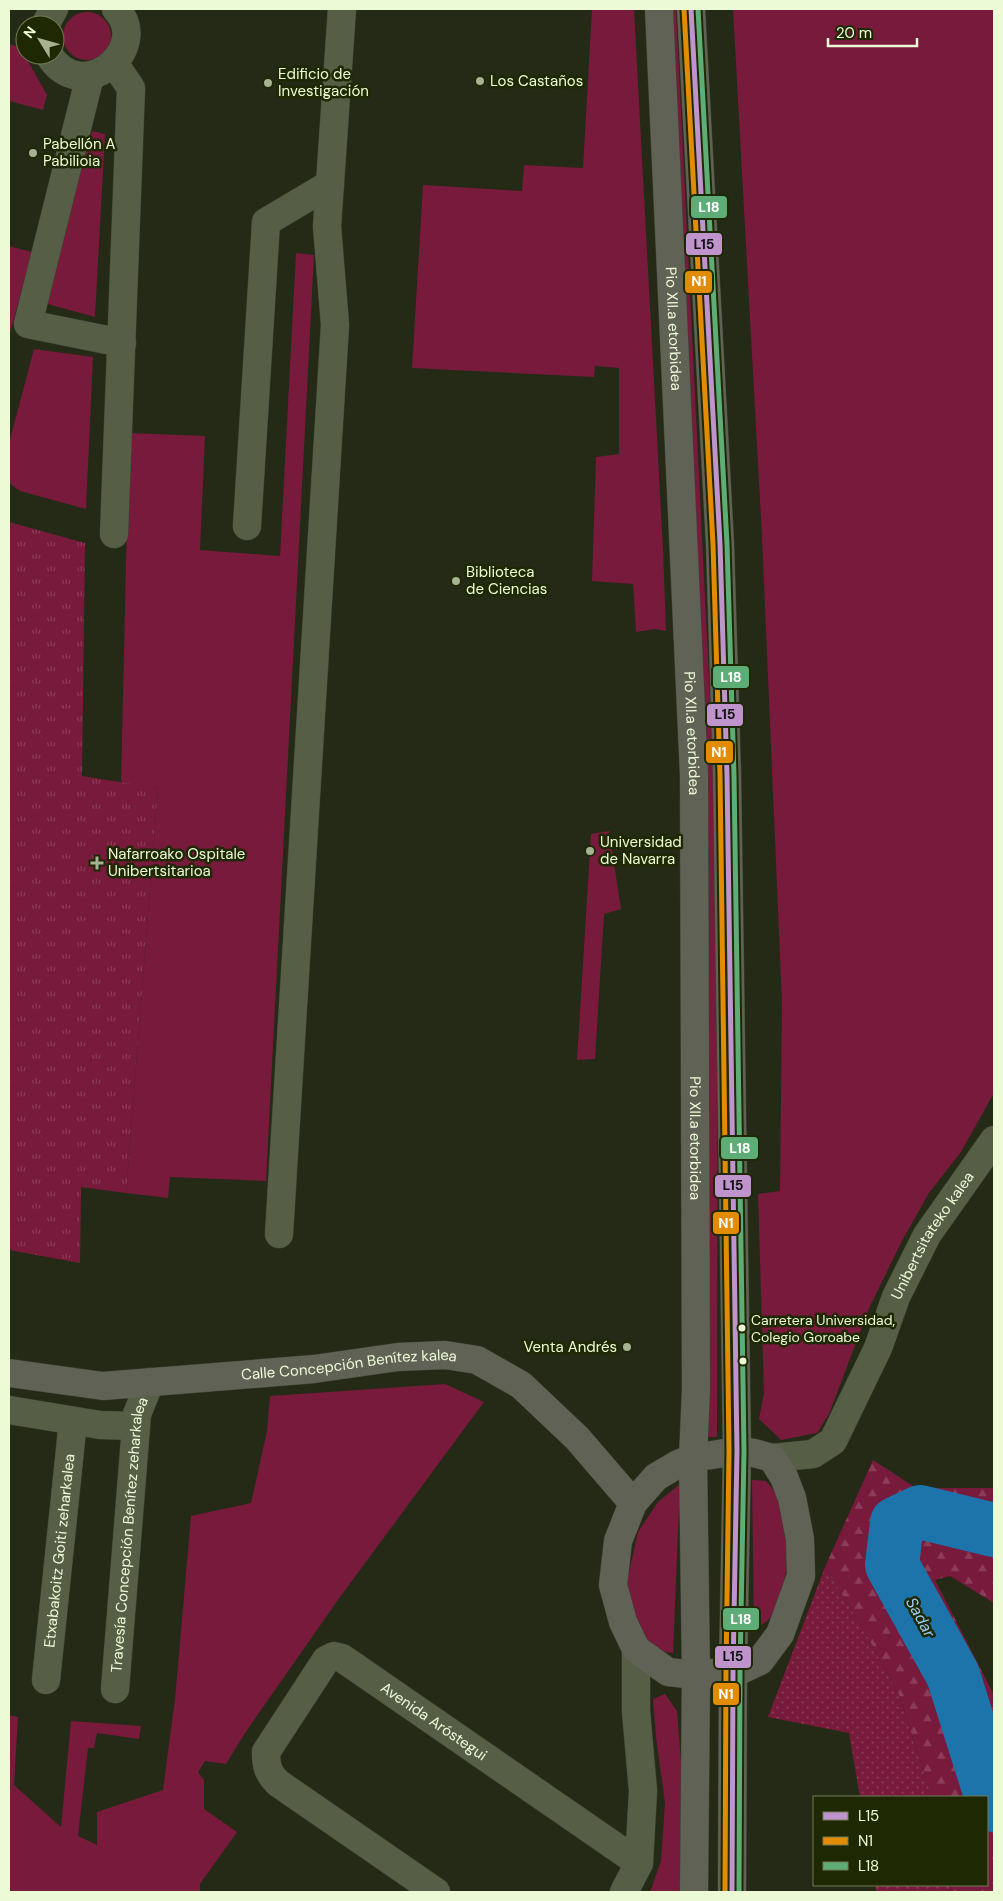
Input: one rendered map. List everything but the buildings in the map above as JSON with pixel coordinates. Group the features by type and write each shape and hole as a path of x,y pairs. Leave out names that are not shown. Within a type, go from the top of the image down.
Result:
{"main road":[{"name":"Pio XII.a etorbidea","path":"659,9 694,775 696,1390 693,1458"},
{"path":"691,9 721,582 727,775 738,1451 733,1671 732,1892"},
{"name":"Calle Concepción Benítez kalea","path":"9,1373 103,1386 314,1369 398,1357 445,1355 477,1360 521,1385 577,1438 633,1504"},
{"path":"738,1451 772,1458 784,1477 792,1498 800,1539 801,1576 780,1634 760,1660 744,1669 733,1671 696,1675 668,1672 636,1649 622,1622 613,1585 618,1541 633,1504 656,1477 678,1464 693,1458 738,1451"},
{"path":"693,1458 696,1675 694,1892"}],"street":[{"path":"57,65 64,71 77,76 90,76 103,71 114,63 122,51 126,38 124,24 116,9"},
{"path":"279,1234 335,325 327,226 342,9"},
{"path":"114,63 131,88 114,534"},
{"path":"90,76 28,324 122,343"},
{"path":"247,526 266,222 330,184"},
{"name":"Unibertsitateko kalea","path":"772,1458 813,1454 832,1442 878,1348 896,1297 927,1235 994,1140"},
{"name":"Travesía Concepción Benítez zeharkalea","path":"115,1689 137,1414 150,1382"},
{"path":"9,1410 100,1425 136,1426"},
{"name":"Etxabakoitz Goiti zeharkalea","path":"46,1680 73,1421"},
{"path":"624,1892 639,1863 643,1791 636,1711 636,1649"},
{"name":"Avenida Aróstegui","path":"436,1892 269,1775 266,1764 266,1752 326,1660 334,1656 344,1654 545,1791 639,1863"}],"green space":[{"path":"592,9 634,9 666,631 655,629 636,632 633,584 592,581 596,457 619,454 619,368 595,366 594,377 412,368 423,185 522,191 524,165 583,168"},
{"path":"667,9 676,9 718,861 717,1437 706,1437 709,864"},
{"path":"733,9 994,9 994,1093 961,1152 929,1193 903,1239 870,1306 829,1414 817,1433 781,1440 759,1419 764,1393 758,1194 780,1191 782,1003 762,537"},
{"path":"78,13 96,13 107,22 111,31 110,45 96,59 78,59 65,47 65,25"},
{"path":"9,44 15,46 15,65 30,65 47,95 43,110 9,101"},
{"path":"92,131 105,134 95,317 44,303"},
{"path":"9,246 32,252 9,337"},
{"path":"296,253 314,255 266,1181 170,1177 168,1198 126,1193 158,788 121,783 129,433 205,436 200,550 280,556"},
{"path":"34,349 93,357 86,509 20,491 9,483 9,443"},
{"path":"9,522 85,543 82,776 158,788 126,1193 81,1187 80,1263 9,1250"},
{"path":"609,831 621,909 604,914 595,1059 577,1060 591,834"},
{"path":"445,1384 484,1402 340,1597 245,1733 226,1764 205,1761 198,1772 204,1780 204,1809 237,1832 200,1884 200,1892 9,1892 9,1715 18,1717 14,1785 61,1827 71,1721 141,1726 139,1739 97,1733 94,1748 88,1748 78,1836 97,1845 97,1812 163,1790 175,1699 191,1516 251,1503 267,1431 270,1396"},
{"path":"873,1460 916,1488 994,1488 994,1603 950,1576 935,1580 994,1695 994,1892 951,1892 950,1886 988,1886 988,1796 932,1796 899,1695 865,1632 825,1567"},
{"path":"752,1480 766,1481 774,1491 784,1513 788,1534 786,1574 780,1600 770,1618 754,1629"},
{"path":"680,1484 673,1653 660,1651 647,1641 633,1615 627,1581 638,1532 658,1502"},
{"path":"825,1567 865,1632 899,1695 932,1796 860,1796 849,1733 768,1717"},
{"path":"665,1694 677,1711 691,1892 650,1892 661,1861 665,1803 653,1699"},
{"path":"875,1886 950,1886 951,1892 876,1892"}],"waterway":[{"name":"Sadar","path":"994,1530 920,1512 897,1523 892,1565 953,1675 994,1805"}],"transit line":[{"name":"N1","path":"684,9 713,544 720,775 729,1451 725,1892"},
{"name":"L15","path":"691,9 720,544 727,775 737,1451 733,1671 732,1892"},
{"name":"L18","path":"698,9 727,544 734,775 744,1451 740,1671 739,1892"}],"place":[{"name":"Los Castaños","path":"480,81"},
{"name":"Edificio de Investigación","path":"268,83"},
{"name":"Pabellón A Pabilioia","path":"33,153"},
{"name":"Biblioteca de Ciencias","path":"456,581"},
{"name":"Universidad de Navarra","path":"590,851"},
{"name":"Nafarroako Ospitale Unibertsitarioa","path":"97,863"},
{"name":"Carretera Universidad, Colegio Goroabe","path":"742,1328"},
{"name":"Venta Andrés","path":"627,1347"}]}
